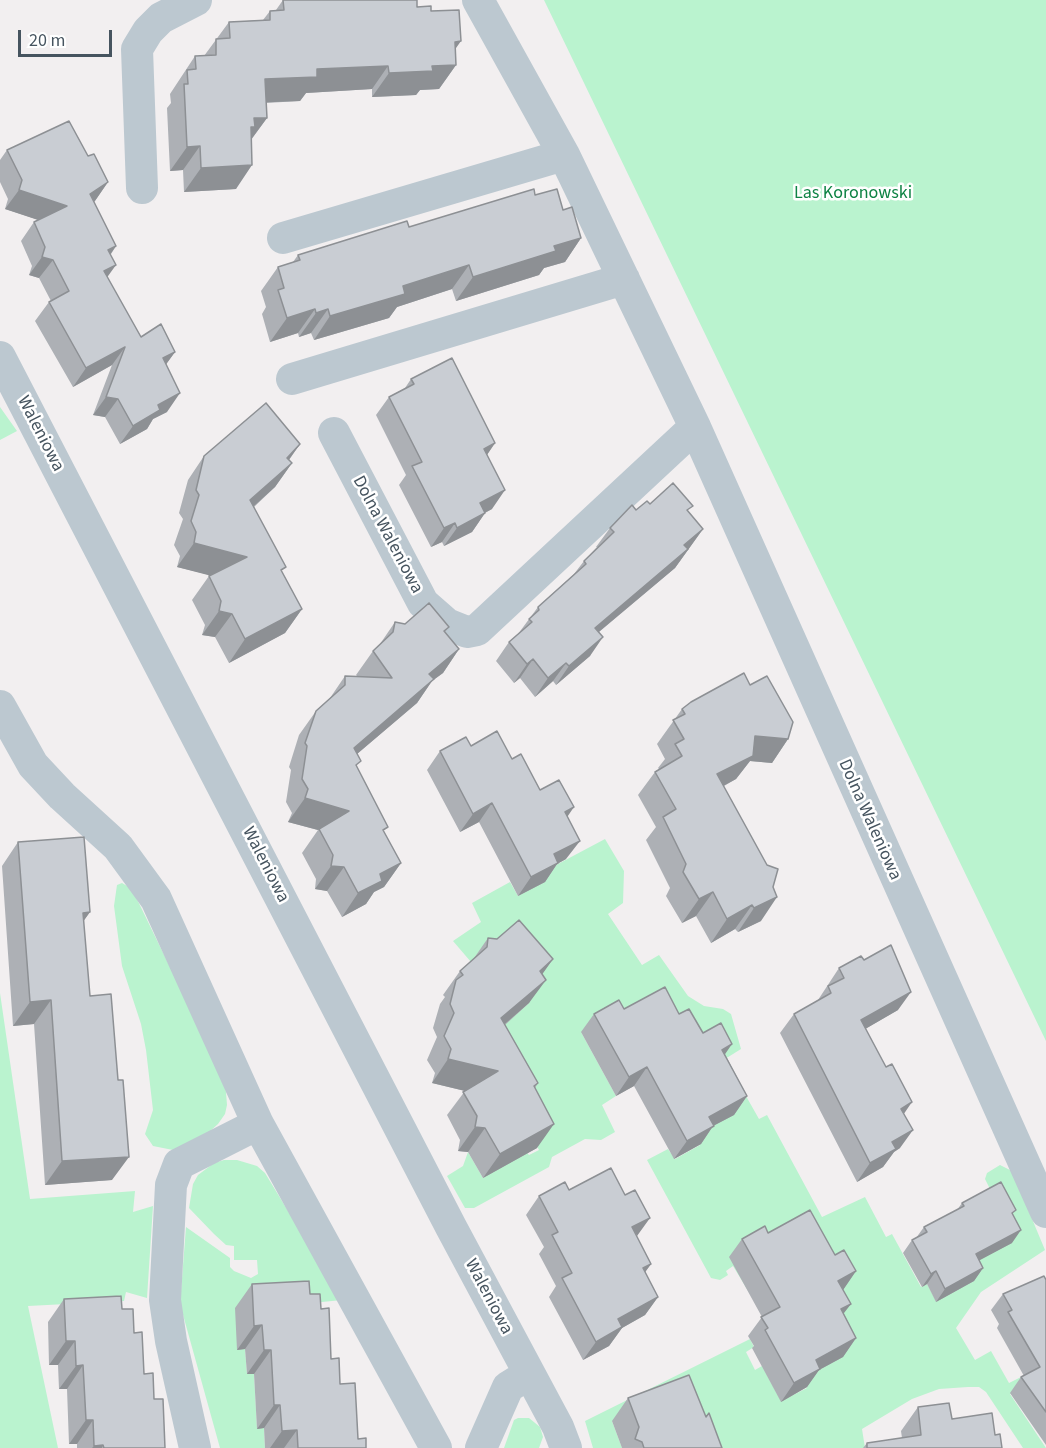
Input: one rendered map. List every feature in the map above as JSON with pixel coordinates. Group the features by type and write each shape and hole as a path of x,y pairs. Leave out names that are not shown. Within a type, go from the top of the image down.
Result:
{"street":[{"path":"142,188 136,49 148,31 161,18 196,0"},
{"name":"Dolna Waleniowa","path":"478,0 564,155 695,426 1046,1212"},
{"path":"283,238 564,155"},
{"path":"292,379 624,279"},
{"name":"Waleniowa","path":"0,357 558,1427 566,1448"},
{"name":"Dolna Waleniowa","path":"334,433 423,603 447,624 467,632 477,630 695,426"},
{"path":"0,706 33,765 118,848 156,899 258,1124 436,1448"},
{"path":"195,1448 171,1341 165,1300 171,1185 179,1164 258,1124"},
{"path":"481,1448 508,1387 530,1374"}],"green space":[{"name":"Las Koronowski","path":"544,0 1046,0 1046,1041"},
{"path":"0,407 17,431 0,440"},
{"path":"605,839 624,871 623,903 608,914 642,965 659,955 688,996 704,1006 723,1009 731,1014 741,1049 725,1059 759,1119 767,1115 822,1217 865,1197 886,1237 892,1234 921,1287 927,1284 936,1301 1007,1223 985,1179 987,1173 1000,1165 1012,1171 1045,1250 981,1292 956,1328 975,1360 991,1351 1009,1383 1023,1376 1027,1384 1010,1394 1046,1448 1023,1448 986,1392 979,1387 968,1387 939,1389 912,1399 862,1429 865,1448 696,1448 612,1421 622,1448 593,1448 585,1421 750,1339 754,1347 746,1352 755,1370 762,1366 781,1401 807,1388 733,1266 726,1271 728,1275 720,1280 711,1278 647,1160 668,1149 675,1159 700,1145 581,1032 616,1096 602,1105 615,1132 601,1140 585,1139 552,1157 549,1167 474,1208 465,1208 447,1176 463,1166 468,1152 483,1178 524,1149 529,1155 539,1150 524,1123 497,1031 529,1003 471,962 453,941 481,922 472,903 510,882 518,896 541,873"},
{"path":"122,883 132,889 225,1080 227,1105 225,1114 218,1124 208,1133 173,1150 153,1146 145,1134 153,1110 141,1024 122,966 114,906 117,885"},
{"path":"0,993 30,1199 135,1191 133,1212 153,1206 147,1298 126,1292 124,1301 28,1306 58,1448 0,1448"},
{"path":"237,1160 257,1166 265,1173 342,1300 292,1305 245,1349 247,1374 254,1374 257,1428 264,1428 265,1448 220,1448 180,1304 186,1227 230,1258 230,1267 234,1271 251,1278 258,1274 257,1260 234,1260 234,1246 226,1245 189,1208 193,1184 198,1175 214,1163"},
{"path":"529,1418 540,1427 543,1437 539,1448 504,1448 514,1420"}],"building":[{"path":"283,0 417,0 417,7 431,6 431,11 459,10 461,41 455,42 456,65 432,66 433,71 389,73 388,66 317,69 317,77 265,79 267,118 254,118 255,127 251,127 252,165 201,168 200,146 187,147 184,84 188,84 187,70 196,69 195,56 216,55 216,39 230,38 229,22 270,20 270,11 284,10"},
{"path":"69,121 88,156 94,154 108,182 90,194 116,246 108,250 116,265 104,271 141,337 161,324 175,352 163,358 180,393 158,405 160,410 133,426 118,399 106,397 125,347 86,368 49,302 69,291 53,260 42,257 45,247 34,222 67,206 19,190 22,180 7,150"},
{"path":"534,189 535,195 557,189 563,210 572,207 581,238 554,246 556,251 473,277 469,265 403,286 405,294 330,316 328,309 316,313 315,309 287,318 278,290 284,288 278,267 300,260 298,255 407,221 409,227"},
{"path":"452,358 495,443 484,449 505,490 480,503 485,513 457,528 455,523 444,528 412,466 422,462 389,397 414,384 411,379"},
{"path":"266,403 300,444 287,458 292,463 250,500 286,567 281,570 302,609 245,639 232,614 219,611 221,601 209,576 247,557 194,543 196,532 191,521 199,495 196,490 204,456"},
{"path":"673,483 693,506 687,510 703,529 684,545 688,549 595,628 603,637 569,666 566,663 548,678 533,659 527,664 509,642 532,622 529,619 539,610 538,607 586,564 584,561 614,532 610,528 632,505 636,510 647,501 650,504"},
{"path":"429,603 449,627 444,631 459,649 429,674 434,679 354,748 361,761 356,765 388,827 383,830 401,863 380,874 382,881 358,893 344,867 331,866 333,855 319,829 349,811 305,798 308,789 302,779 307,746 305,743 316,711 345,685 345,676 392,678 373,651 393,632 395,622 405,624"},
{"path":"744,673 750,685 767,676 793,722 788,739 755,736 753,756 717,774 767,865 778,869 773,887 777,897 754,908 752,905 727,919 713,892 699,899 683,872 686,864 663,817 676,809 655,772 682,756 675,744 684,739 673,720 685,714 682,709"},
{"path":"497,731 512,759 521,754 540,790 559,780 574,807 565,812 580,841 554,854 558,863 531,877 492,803 473,814 440,751 466,737 471,746"},
{"path":"84,837 90,912 83,913 90,996 111,994 118,1080 123,1080 129,1157 62,1161 51,1000 30,1002 18,842"},
{"path":"519,920 553,959 540,971 546,980 501,1018 538,1083 534,1086 554,1124 500,1154 485,1128 475,1127 477,1116 463,1092 498,1071 448,1059 451,1049 444,1036 454,1013 450,1004 456,980 463,975 460,971 487,947 488,938 497,939"},
{"path":"891,945 911,992 861,1020 886,1067 892,1064 912,1102 901,1109 913,1130 892,1142 896,1149 870,1163 794,1014 831,993 828,986 844,978 839,968 861,956 864,960"},
{"path":"665,987 679,1014 689,1009 703,1033 721,1023 732,1044 722,1050 747,1096 709,1117 714,1126 687,1141 647,1067 629,1077 594,1014 619,1000 624,1009"},
{"path":"611,1168 625,1195 635,1190 650,1218 632,1227 651,1264 643,1268 658,1297 618,1319 622,1327 596,1342 562,1278 572,1273 552,1235 558,1232 539,1196 565,1182 569,1190"},
{"path":"1001,1182 1016,1210 1012,1213 1021,1230 976,1254 983,1268 945,1289 936,1271 931,1274 912,1240 927,1232 924,1227 964,1206 962,1203"},
{"path":"810,1210 835,1255 844,1250 856,1271 838,1281 851,1304 841,1309 856,1338 816,1360 820,1369 794,1383 765,1330 768,1328 761,1317 780,1307 742,1239 765,1226 768,1233"},
{"path":"1044,1276 1046,1280 1046,1412 1021,1377 1040,1367 1008,1312 1012,1310 1003,1294"},
{"path":"309,1281 310,1294 320,1294 321,1309 329,1308 331,1359 339,1358 340,1384 355,1383 358,1439 366,1438 366,1448 298,1448 297,1430 282,1431 280,1405 274,1405 271,1350 264,1350 262,1325 254,1326 252,1284"},
{"path":"121,1296 122,1309 133,1309 134,1333 142,1332 144,1374 153,1373 154,1399 163,1399 165,1448 94,1446 93,1420 86,1420 83,1365 76,1366 75,1341 66,1341 64,1299"},
{"path":"689,1375 706,1417 709,1413 722,1448 644,1448 642,1442 635,1439 639,1427 628,1398"},
{"path":"949,1403 952,1419 992,1413 995,1435 1000,1434 1002,1448 867,1448 867,1443 921,1435 918,1407"}]}
